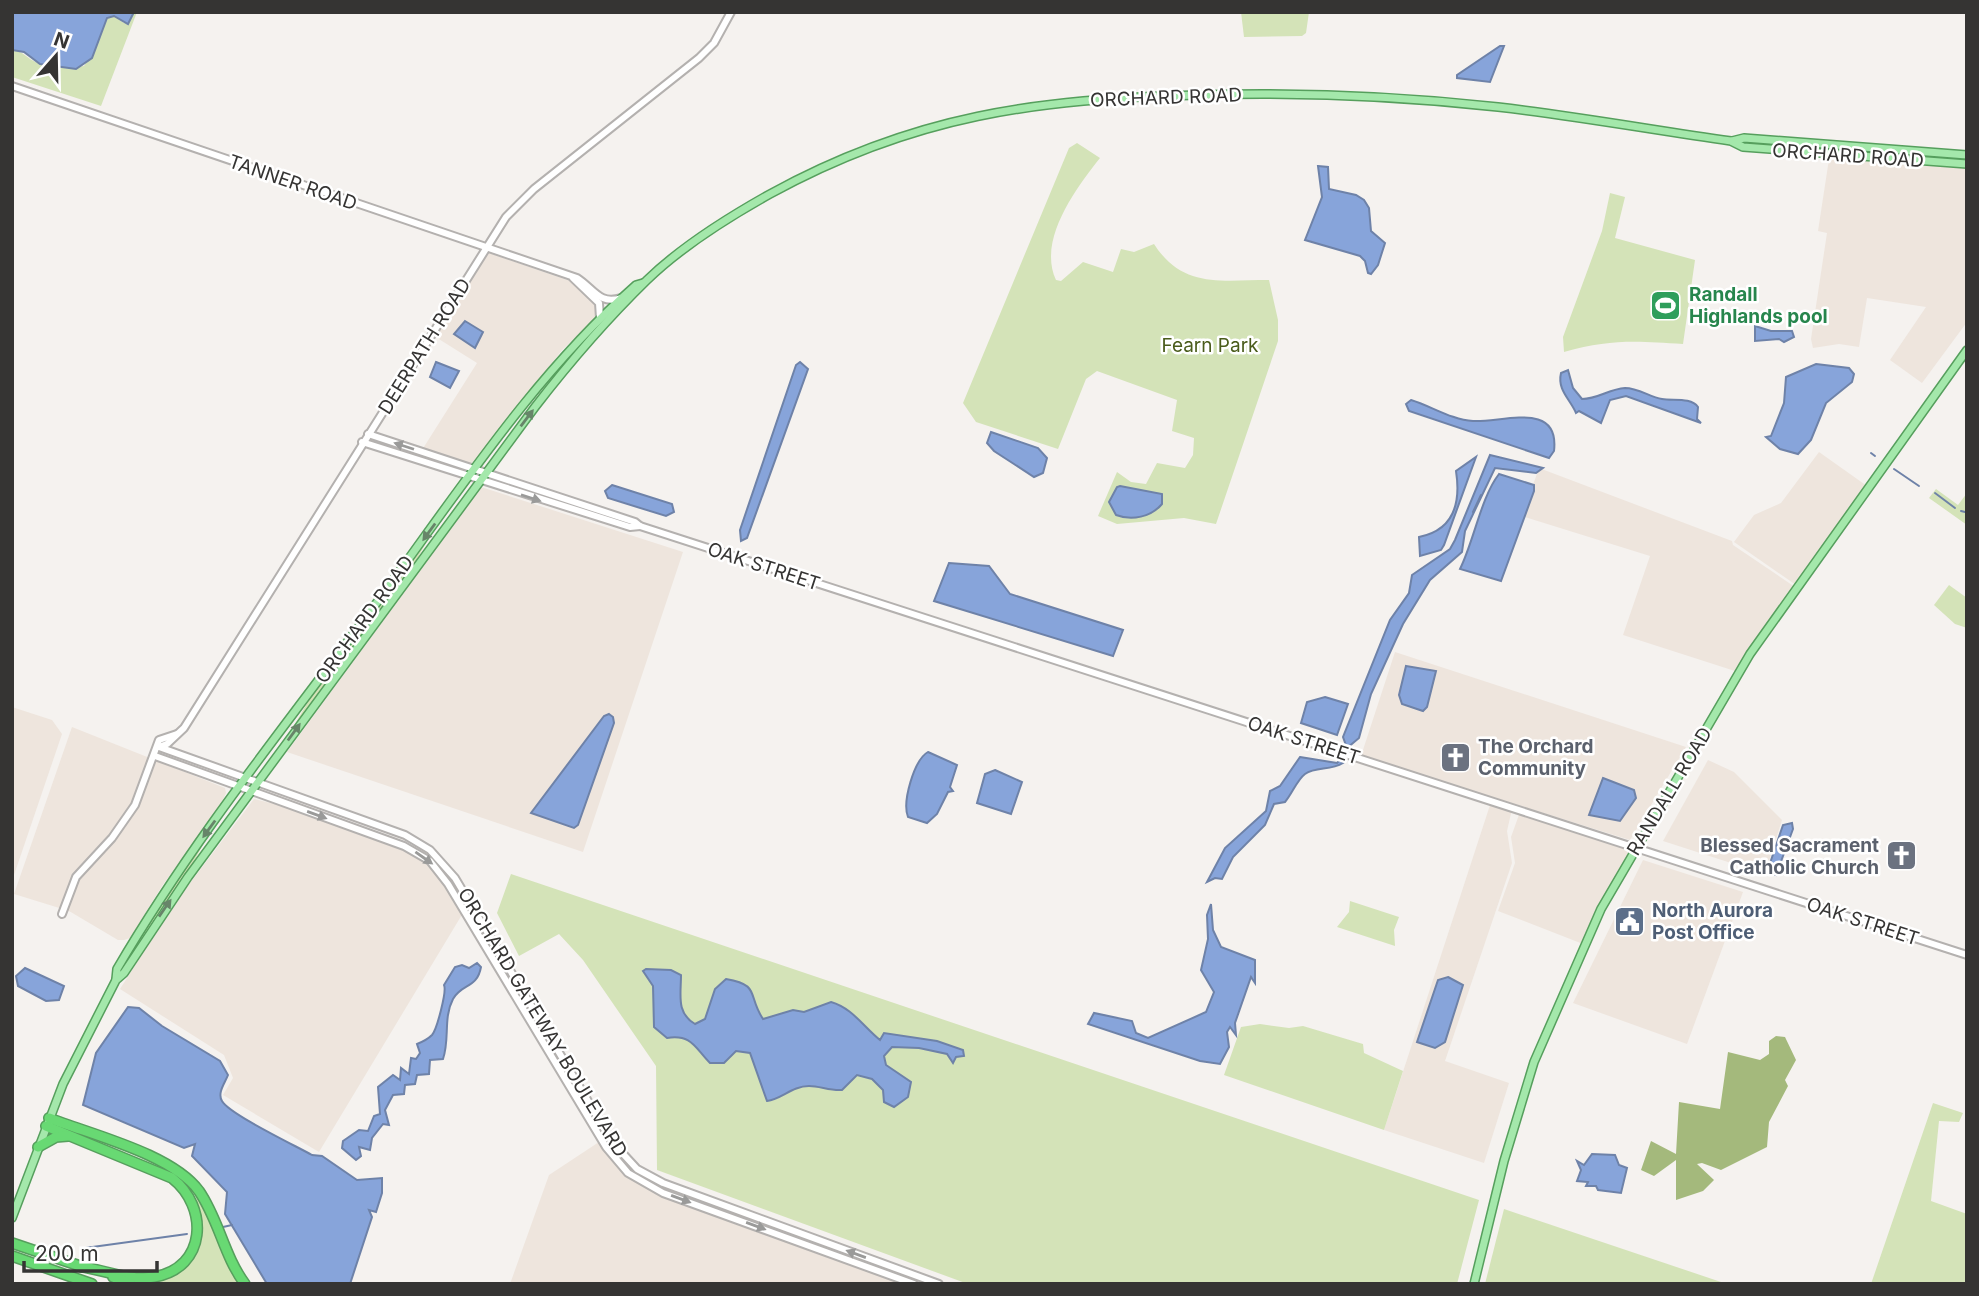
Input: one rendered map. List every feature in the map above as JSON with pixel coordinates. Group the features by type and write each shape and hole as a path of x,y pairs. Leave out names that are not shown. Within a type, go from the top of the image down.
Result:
{"highway":[{"path":"48,1122 71,1136 172,1178 192,1199 198,1223 197,1237 188,1256 176,1268 162,1275 142,1278 79,1266"},
{"path":"48,1122 164,1164 187,1178 205,1202 245,1284"},
{"path":"38,1147 56,1137 71,1136"},
{"path":"12,1243 131,1284"},
{"path":"12,1256 87,1283"}],"main road":[{"name":"ORCHARD ROAD","path":"12,1218 72,1065 116,980 124,973 165,909 251,791 567,366 643,283 722,223 826,166 936,125 1041,104 1105,97 1202,95 1383,97 1525,111 1731,141 1743,147 1967,164"},
{"name":"ORCHARD ROAD","path":"1731,141 1744,138 1967,155"},
{"name":"ORCHARD ROAD","path":"116,980 117,969 150,915 240,787 541,381 600,318 636,285 643,283"},
{"name":"RANDALL ROAD","path":"1474,1284 1504,1161 1534,1062 1601,909 1750,654 1967,350"}],"street":[{"name":"DEERPATH ROAD","path":"159,747 184,728 362,443 517,204 699,58 713,43 731,12"},
{"name":"TANNER ROAD","path":"12,86 580,280 601,300 607,302 621,298"},
{"name":"TANNER ROAD","path":"573,278 599,303 600,318"},
{"name":"OAK STREET","path":"368,434 635,522 640,526 1967,955"},
{"name":"OAK STREET","path":"362,443 630,527 640,526"},
{"name":"ORCHARD GATEWAY BOULEVARD","path":"159,747 405,835 440,858 460,886 613,1143 636,1169 663,1183 939,1284"},
{"path":"62,914 76,877 112,838 135,805 159,747"},
{"name":"ORCHARD GATEWAY BOULEVARD","path":"155,756 404,846 434,865 449,884 606,1147 635,1178 663,1193 914,1284"}],"shaded area":[{"path":"1829,159 1967,167 1967,322 1922,383 1890,360 1926,307 1867,298 1859,347 1839,344 1813,348 1811,339 1827,233 1818,231"},
{"path":"489,253 570,281 597,304 598,316 562,350 474,467 422,450 477,363 434,336"},
{"path":"1819,452 1867,486 1796,585 1734,542 1754,515 1781,503"},
{"path":"1539,468 1732,541 1733,545 1795,587 1738,672 1623,635 1650,556 1522,516"},
{"path":"481,487 683,552 583,852 287,752"},
{"path":"1395,652 1686,747 1630,840 1361,756"},
{"path":"12,707 52,720 62,734 12,881"},
{"path":"72,727 225,788 226,793 218,810 162,886 130,938 124,940 118,940 69,911 14,894"},
{"path":"1708,760 1734,772 1782,820 1765,874 1663,841"},
{"path":"254,799 287,807 409,851 435,870 463,913 319,1152 223,1095 233,1078 224,1055 120,989 174,904"},
{"path":"1491,802 1512,809 1507,831 1512,863 1445,1061 1509,1083 1484,1163 1384,1130"},
{"path":"1520,812 1633,848 1583,944 1498,911 1515,863 1511,837"},
{"path":"1643,860 1743,892 1687,1044 1573,1003"},
{"path":"599,1142 619,1169 646,1188 907,1284 510,1284 549,1175"}],"green space":[{"path":"134,12 137,12 101,106 12,77 12,50 43,65 84,66 97,45 107,18 114,16 124,23 130,21"},
{"path":"1241,12 1309,12 1306,33 1302,36 1244,37"},
{"name":"Fearn Park","path":"1077,143 1100,158 1071,199 1056,231 1051,264 1056,280 1061,281 1083,262 1113,272 1121,249 1134,252 1154,244 1177,269 1190,275 1219,280 1269,280 1278,320 1278,341 1216,524 1184,518 1117,524 1098,516 1117,472 1131,482 1146,484 1157,463 1185,468 1193,455 1194,438 1172,431 1177,400 1097,371 1086,379 1058,449 976,422 963,403 1069,148"},
{"path":"1610,193 1625,197 1615,238 1695,260 1683,344 1623,342 1564,352 1563,337 1602,231"},
{"path":"1936,489 1958,505 1967,493 1967,525 1929,498"},
{"path":"432,532 412,568 292,729 315,690"},
{"path":"1949,585 1967,598 1967,628 1955,624 1934,605"},
{"path":"207,837 187,874 120,974 118,973 178,877"},
{"path":"511,874 1479,1200 1457,1284 968,1284 657,1170 656,1066 583,960 559,934 519,956 497,913"},
{"path":"1350,901 1399,917 1394,930 1395,946 1337,927 1349,912"},
{"path":"1260,1024 1289,1028 1303,1026 1363,1044 1364,1053 1403,1071 1384,1130 1224,1075 1241,1027"},
{"path":"1776,1036 1785,1037 1796,1060 1785,1080 1788,1086 1769,1122 1767,1147 1721,1170 1702,1163 1697,1164 1714,1180 1703,1191 1676,1200 1676,1160 1654,1176 1641,1170 1651,1141 1676,1154 1679,1102 1720,1109 1728,1052 1760,1060 1769,1054 1769,1041"},
{"path":"1933,1103 1963,1113 1959,1122 1939,1121 1931,1201 1967,1214 1967,1284 1871,1284"},
{"path":"193,1189 241,1284 146,1282 166,1277 199,1237 201,1213"},
{"path":"1504,1209 1727,1284 1485,1284"}],"water":[{"path":"12,12 134,12 128,24 114,16 107,18 92,58 76,69 40,64 24,52 12,50"},
{"path":"1500,46 1504,46 1490,82 1457,78 1457,75"},
{"path":"1318,166 1328,167 1329,189 1356,195 1364,200 1369,208 1371,231 1385,243 1378,265 1371,274 1360,256 1305,240 1322,197"},
{"path":"465,321 483,332 475,348 454,334"},
{"path":"1755,326 1771,331 1792,331 1794,337 1784,342 1779,339 1755,341"},
{"path":"436,362 459,371 450,388 430,377"},
{"path":"800,362 808,369 747,538 741,541 740,530 796,365"},
{"path":"1816,364 1849,368 1854,374 1852,382 1826,403 1811,440 1798,454 1780,449 1766,437 1771,436 1784,403 1786,377"},
{"path":"1568,370 1573,388 1582,399 1630,388 1662,399 1691,402 1698,407 1697,419 1701,423 1626,396 1610,400 1601,423 1579,411 1576,413 1560,379 1561,373"},
{"path":"1411,400 1465,420 1538,420 1548,425 1553,435 1554,451 1549,458 1409,411 1406,404"},
{"path":"991,432 1038,448 1047,458 1043,473 1034,477 994,451 987,443"},
{"path":"1490,455 1543,468 1536,473 1495,468 1465,531 1462,552 1430,580 1403,624 1371,694 1359,738 1347,748 1343,737 1390,620 1409,593 1412,575 1450,549"},
{"path":"1476,457 1444,545 1441,550 1420,556 1419,537 1440,528 1456,504 1456,471"},
{"path":"1499,474 1534,485 1501,581 1460,569 1482,507"},
{"path":"612,485 672,504 674,512 666,516 608,498 605,491"},
{"path":"1120,486 1162,494 1162,504 1141,517 1116,515 1109,502"},
{"path":"949,563 989,566 1010,594 1123,630 1113,656 934,601"},
{"path":"1406,666 1436,671 1427,707 1423,711 1402,704 1399,695"},
{"path":"1325,697 1348,704 1337,735 1301,723 1307,702"},
{"path":"609,714 614,723 578,825 574,828 531,813 604,716"},
{"path":"928,752 957,765 950,787 953,791 948,792 937,814 927,823 908,817 907,802 914,772"},
{"path":"1300,757 1337,763 1340,760 1343,763 1305,774 1285,802 1274,804 1265,825 1233,857 1222,879 1215,878 1207,882 1225,848 1266,811 1270,791 1280,786"},
{"path":"995,770 1022,782 1011,814 977,803 985,774"},
{"path":"1603,778 1634,790 1636,798 1620,821 1589,815"},
{"path":"1792,823 1793,829 1776,875 1767,872 1783,825"},
{"path":"1211,904 1213,930 1221,947 1255,960 1255,983 1251,977 1235,1023 1236,1035 1230,1027 1227,1032 1229,1047 1220,1064 1200,1061 1088,1024 1094,1013 1132,1021 1136,1033 1148,1038 1206,1012 1214,992 1201,970 1208,939 1207,915"},
{"path":"477,963 481,967 476,979 457,994 450,1006 443,1059 430,1060 429,1074 417,1075 415,1084 405,1085 404,1094 393,1095 385,1110 389,1125 383,1124 372,1138 370,1150 359,1147 361,1156 356,1160 342,1148 343,1141 359,1130 368,1131 374,1116 380,1114 378,1087 393,1075 400,1080 401,1068 409,1074 411,1058 416,1059 420,1053 417,1044 429,1038 434,1031 443,1002 444,985 455,967 462,965 469,968"},
{"path":"25,968 64,986 59,1000 46,1001 18,986 16,976"},
{"path":"671,970 681,975 682,1009 695,1024 705,1019 715,989 726,979 737,981 749,988 763,1019 793,1010 804,1012 831,1002 851,1013 880,1040 884,1033 937,1041 963,1050 964,1056 956,1057 953,1063 947,1054 919,1048 892,1047 884,1056 886,1065 911,1082 908,1097 894,1107 884,1102 883,1090 872,1079 857,1075 842,1090 803,1087 767,1101 750,1053 736,1051 724,1063 710,1063 688,1040 667,1038 654,1027 653,986 643,971"},
{"path":"1448,977 1463,985 1445,1042 1435,1048 1417,1042 1438,980"},
{"path":"128,1007 139,1008 162,1026 220,1061 228,1075 221,1098 227,1107 237,1114 312,1155 322,1156 357,1180 382,1178 382,1193 376,1212 369,1210 372,1217 350,1284 267,1284 225,1214 227,1192 192,1156 195,1144 184,1148 83,1105 96,1053"},
{"path":"1592,1154 1615,1155 1619,1165 1627,1168 1621,1193 1598,1190 1596,1186 1586,1186 1588,1182 1577,1181 1581,1170 1577,1161 1584,1165"}],"waterway":[{"path":"1871,453 1875,456"},
{"path":"1894,469 1919,486"},
{"path":"1935,493 1955,508"},
{"path":"1473,512 1481,495"},
{"path":"1961,511 1965,512"},
{"path":"223,1227 232,1225"},
{"path":"83,1253 85,1248 187,1234"}],"place":[{"name":"Randall Highlands pool","path":"1666,305"},
{"name":"The Orchard Community","path":"1455,757"},
{"name":"Blessed Sacrament Catholic Church","path":"1902,856"},
{"name":"North Aurora Post Office","path":"1629,921"}]}
